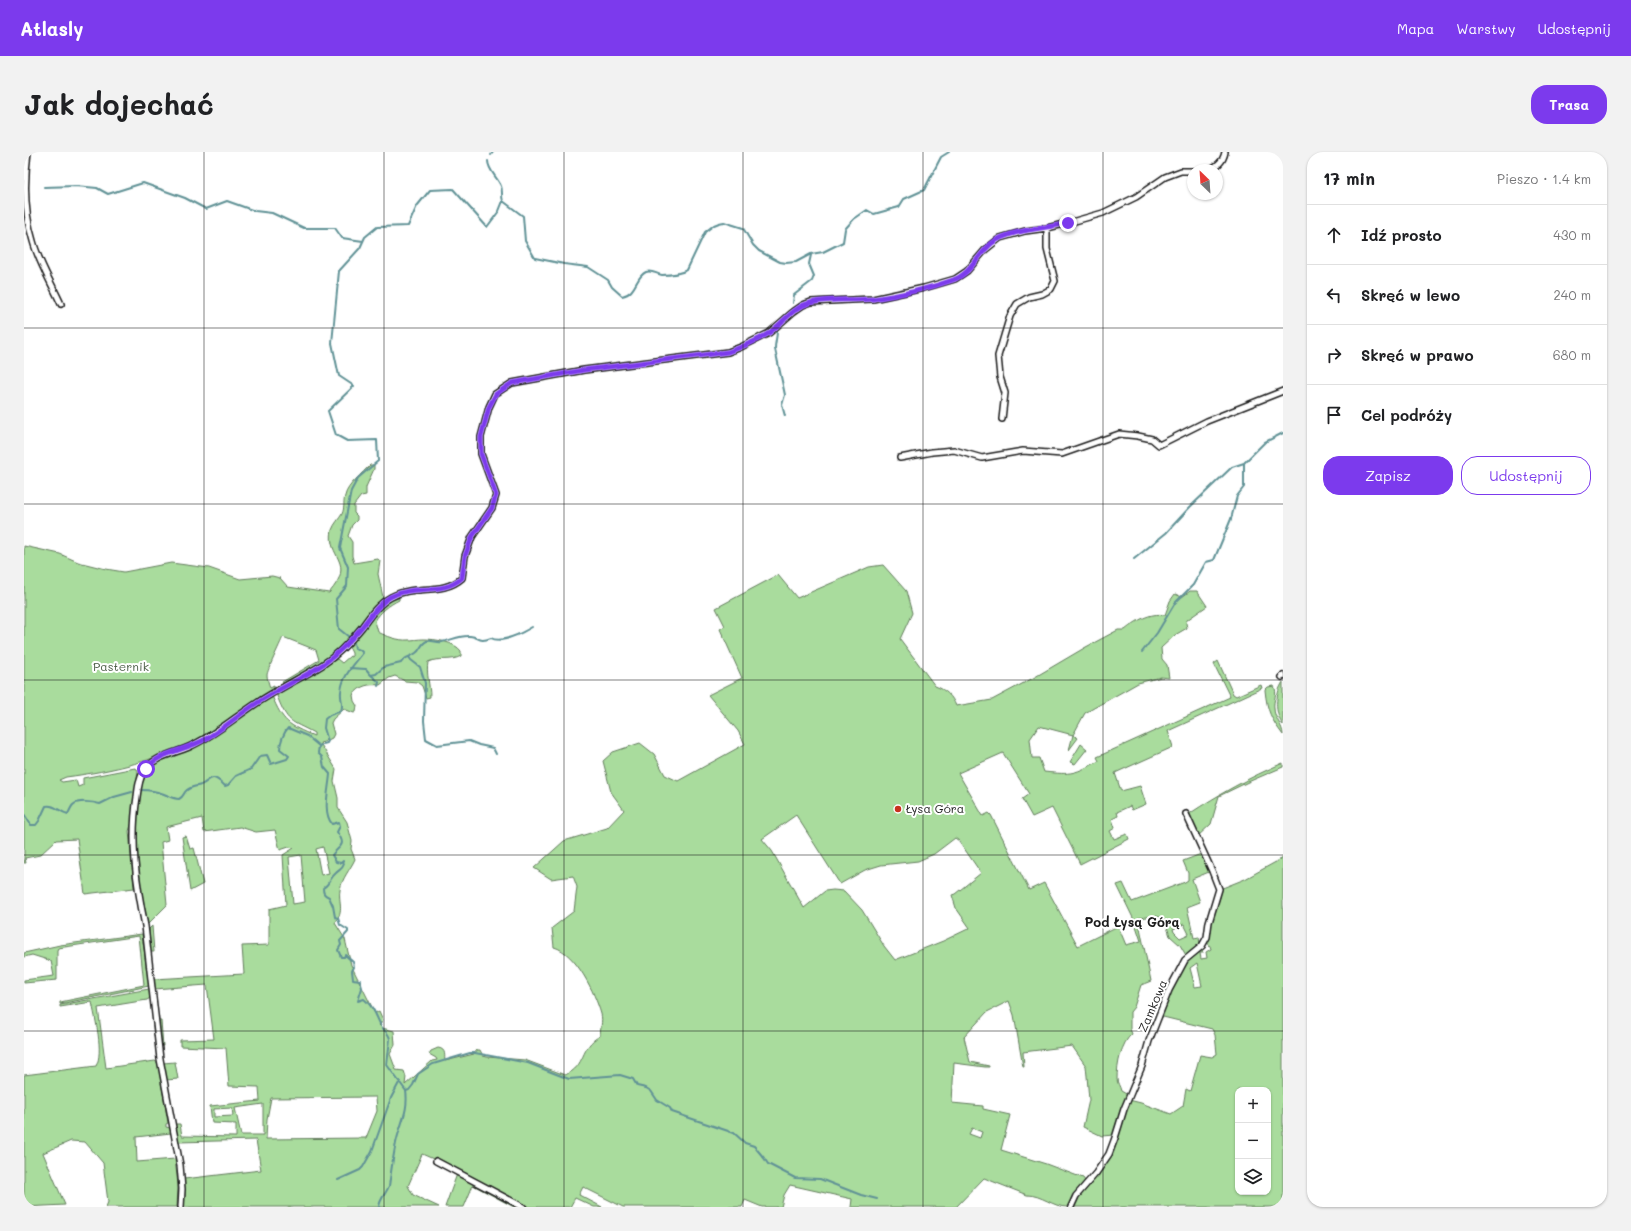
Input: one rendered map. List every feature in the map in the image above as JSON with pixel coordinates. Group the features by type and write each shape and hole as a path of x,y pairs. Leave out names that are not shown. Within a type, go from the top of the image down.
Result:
{"street":[{"path":"28,152 25,195 29,228 33,243 61,304"},
{"path":"1219,164 1225,152"},
{"path":"181,1207 182,1189 180,1165 161,1066 145,926 134,855 134,818 138,788 143,773 149,765 158,759 202,741 258,702 323,664 344,648 377,607 389,597 401,592 442,588 455,585 462,578 465,556 472,537 492,508 496,495 481,454 481,437 489,407 496,394 504,387 512,383 584,370 728,352 769,333 793,312 803,305 811,302 873,299 955,280 967,271 985,250 1000,238 1025,230 1047,228 1068,223 1113,209 1136,197 1165,177 1181,171 1187,171"},
{"path":"1002,419 1005,392 1000,377 998,356 1010,316 1016,304 1029,297 1042,294 1051,289 1055,281 1047,249 1047,228"},
{"path":"900,458 932,452 954,450 982,458 1023,451 1062,454 1119,434 1138,436 1152,440 1159,445 1207,421 1283,391"},
{"name":"Zamkowa","path":"1071,1207 1076,1196 1096,1173 1109,1154 1127,1102 1142,1066 1149,1041 1169,990 1185,960 1202,946 1207,937 1219,889 1186,814"},
{"path":"436,1161 523,1207"}],"green space":[{"name":"Pasternik","path":"370,465 374,465 374,469 366,487 366,495 361,496 354,505 354,513 357,516 357,520 352,525 348,536 352,542 352,556 354,563 378,559 380,561 378,574 383,597 337,651 325,661 282,686 282,682 319,660 316,650 283,637 267,675 270,688 274,686 274,690 238,716 200,739 168,753 118,768 66,777 59,780 62,782 76,780 78,787 83,785 83,778 135,768 138,770 132,822 129,831 134,888 85,894 77,839 56,840 40,855 25,858 26,863 24,863 24,546 60,554 78,562 124,572 171,563 209,568 240,579 272,576 280,578 288,587 329,593 337,582 341,566 331,539 332,530 342,514 346,492"},
{"path":"883,565 906,591 912,613 900,639 935,686 948,694 953,699 956,706 992,700 1118,630 1125,630 1134,623 1149,616 1159,614 1165,615 1170,601 1175,594 1182,597 1190,591 1197,591 1207,606 1187,620 1187,628 1175,635 1161,648 1162,659 1167,665 1169,678 1161,677 1138,683 1085,713 1073,735 1039,726 1030,739 1032,758 1039,758 1044,772 1068,773 1084,769 1099,761 1097,757 1230,697 1214,664 1218,661 1233,694 1236,696 1261,685 1262,688 1168,731 1173,747 1115,773 1121,791 1140,786 1146,804 1132,810 1130,806 1117,812 1118,816 1112,819 1115,828 1110,831 1114,839 1127,834 1129,839 1080,864 1052,808 1032,817 1022,799 1029,794 1003,753 958,773 983,816 989,813 991,815 1029,890 1044,883 1078,946 1118,926 1126,945 1141,941 1134,920 1117,885 1123,883 1132,902 1188,880 1188,873 1183,861 1201,854 1209,872 1192,879 1200,902 1187,907 1194,938 1199,937 1200,945 1187,957 1180,945 1170,936 1165,921 1162,918 1156,916 1138,918 1151,981 1141,985 1134,1007 1130,1012 1130,1029 1132,1034 1125,1043 1120,1055 1117,1079 1121,1091 1128,1095 1114,1135 1102,1136 1083,1127 1089,1100 1086,1066 1072,1046 1023,1052 1023,1067 1014,1015 1009,1001 987,1012 964,1037 970,1062 989,1067 954,1063 952,1103 983,1106 983,1109 1010,1115 1001,1150 1046,1164 1083,1178 1085,1181 1067,1207 1057,1205 1038,1197 1027,1195 984,1178 956,1207 851,1207 852,1199 790,1185 784,1195 781,1207 762,1207 745,1200 742,1207 623,1207 583,1187 579,1195 602,1207 594,1207 575,1198 570,1207 529,1207 463,1172 422,1154 408,1186 413,1195 439,1207 183,1207 185,1195 184,1179 261,1170 256,1140 178,1142 175,1124 180,1124 182,1136 236,1137 236,1124 212,1123 210,1106 260,1101 259,1087 229,1086 226,1048 180,1046 180,1040 214,1039 207,985 154,989 153,979 244,974 242,946 269,945 269,909 286,905 283,855 294,848 289,847 280,850 275,830 256,832 240,827 204,832 202,818 166,827 168,840 161,842 167,905 148,924 140,892 137,822 142,782 148,770 154,763 192,748 227,727 272,696 287,722 314,736 314,733 287,717 277,696 278,694 337,659 342,663 350,656 352,657 349,647 384,604 397,596 399,600 385,609 375,621 378,632 401,640 429,639 450,643 461,651 461,656 453,659 428,662 427,671 430,697 426,698 422,686 417,682 405,681 395,676 389,678 380,685 368,685 362,687 353,695 357,706 356,712 354,713 344,709 333,719 331,723 334,734 332,738 320,743 336,769 334,781 338,798 338,808 347,822 352,841 351,849 355,859 341,886 340,914 335,923 345,939 351,965 375,1013 379,1011 383,1020 379,1025 382,1028 394,1031 395,1045 390,1054 396,1070 404,1071 406,1077 405,1085 432,1061 437,1060 429,1054 431,1051 438,1048 444,1051 445,1061 474,1054 477,1050 480,1050 483,1056 525,1060 565,1075 577,1067 589,1045 593,1040 600,1036 602,1017 584,975 570,957 554,947 552,928 574,911 577,887 573,876 551,879 534,868 564,841 607,828 624,810 611,792 603,761 613,752 640,743 654,754 665,775 678,781 745,744 738,731 708,695 742,678 720,629 725,626 716,608 778,575 797,598 869,567","holes":["796,815 840,884 865,870 881,865 918,861 934,854 955,838 959,841 981,873 952,895 956,908 970,928 943,941 895,960 884,946 862,910 844,891 825,891 804,908 772,851 762,839","323,847 329,873 321,875 316,849","301,855 305,902 293,904 289,857","1184,924 1189,934 1180,938 1173,929","376,1097 377,1111 366,1138 266,1139 267,1119 271,1098","263,1104 263,1135 241,1135 235,1108","232,1108 233,1116 214,1117 214,1109","972,1128 982,1132 980,1138 969,1134"]},
{"path":"1283,682 1283,725 1278,715 1277,698"},
{"path":"1274,686 1276,691 1274,712 1282,728 1283,735 1275,724 1267,704 1265,690 1268,687"},
{"path":"1073,735 1078,738 1069,750"},
{"path":"1081,744 1087,749 1075,764 1070,762"},
{"path":"1283,763 1283,767 1219,796 1211,824 1197,837 1189,819 1189,814 1235,786"},
{"path":"186,836 190,849 194,848 203,884 190,891 182,837"},
{"path":"1283,858 1283,1207 1074,1207 1075,1201 1107,1160 1121,1129 1129,1100 1171,1114 1183,1106 1186,1089 1190,1091 1200,1055 1212,1057 1217,1054 1215,1035 1212,1029 1159,1016 1171,989 1187,963 1202,950 1203,953 1200,953 1201,959 1207,958 1206,952 1211,949 1207,942 1212,920 1220,897 1220,889 1245,879","holes":["1197,963 1202,986 1195,987 1190,968"]},
{"path":"152,926 154,952 150,952 149,929"},
{"path":"142,934 149,986 60,1004 60,1002 144,985 139,936 58,948 57,980 24,983 24,980 54,976 51,961 32,955 24,957 24,953 60,945"},
{"path":"149,989 150,998 147,1000 98,1008 106,1068 155,1061 158,1063 168,1123 166,1124 166,1127 170,1128 171,1133 136,1137 137,1162 175,1159 178,1185 177,1207 106,1207 108,1202 103,1163 85,1142 71,1141 43,1153 65,1205 24,1207 24,1075 96,1066 98,1060 99,1044 92,1002 60,1007 60,1005"},
{"path":"158,1021 161,1021 163,1046 161,1046"},
{"path":"175,1062 178,1079 166,1080 163,1063"},
{"path":"457,1174 521,1207 514,1207 473,1185 464,1207 445,1207"}],"waterway":[{"path":"349,637 339,629 336,599 347,586 348,567 340,548 351,491 358,478 378,461 377,440 347,441 336,435 328,411 354,386 339,376 332,343 339,271 360,248 365,237 377,227 408,226 417,206 430,190 453,189 487,227 499,211 503,201 523,216 525,241 535,258 588,267 608,280 612,287 622,296 631,292 642,274 646,272 650,271 660,275 665,275 687,270 705,232 719,223 724,222 743,228 753,245 759,251 780,262 796,262 811,254 823,252 843,242 845,229 854,219 867,210 874,214 899,207 904,199 924,190 941,157 949,152"},
{"path":"488,161 489,167 501,186 503,201"},
{"path":"44,187 76,186 97,188 108,194 143,183 185,198 206,209 227,201 255,211 272,213 304,228 335,228 342,238 363,241"},
{"path":"793,303 794,295 812,281 814,276 809,264 811,255"},
{"path":"777,331 775,349 785,395 782,405 785,416"},
{"path":"1142,652 1157,633 1175,603 1193,585 1206,562 1214,560 1231,519 1237,496 1244,487 1244,463 1265,442 1283,433"},
{"path":"1134,559 1166,533 1190,507 1232,467 1244,463"},
{"path":"350,668 366,669 371,675 376,674 384,667 401,663 404,659 418,652 423,643 427,641 442,642 466,636 481,640 491,638 500,640 512,637 532,627"},
{"path":"323,744 327,743 328,741 324,728 325,719 330,715 341,711 342,686 349,671 363,653 355,648 354,643"},
{"path":"409,657 420,667 425,683 424,721 426,739 437,745 469,741 493,748 496,754"},
{"path":"371,675 379,682 378,686"},
{"path":"141,790 155,791 179,799 192,787 202,785 212,778 225,786 228,785 236,776 251,769 260,756 267,755 271,764 287,759 289,756 280,749 282,737 288,728 307,736 319,746 321,745"},
{"path":"319,746 318,753 322,757 324,767 330,774 327,813 332,824 339,822 340,826 337,832 342,840 340,847 332,855 336,862 341,863 343,861 344,864 323,888 323,891 324,894 329,897 333,906 335,917 338,918 340,925 348,930 340,941 341,945 338,950 341,957 344,957 345,955 353,962 353,979 360,980 362,988 358,1001 364,999 370,1005 381,1026 389,1035 390,1039 387,1065 406,1091 413,1085 418,1074 433,1064 470,1053 528,1063 569,1079 620,1075 633,1079 637,1086 651,1091 657,1100 670,1108 672,1112 734,1133 745,1143 754,1146 768,1164 795,1178 820,1179 861,1195 877,1199"},
{"path":"24,814 31,825 36,825 46,806 55,807 68,814 75,803 86,802 100,804 114,797 132,792"},
{"path":"338,1180 360,1170 363,1167 372,1151 391,1098 400,1081"},
{"path":"379,1207 389,1186 396,1143 405,1111 407,1098 406,1091"}],"place":[{"name":"Łysa Góra","path":"898,809"}],"district":[{"name":"Pod Łysą Górą","path":"1132,922"}],"route":[{"path":"146,769 158,759 202,741 258,702 300,679 332,658 344,648 377,607 389,597 401,592 442,588 455,585 462,578 465,556 472,537 492,508 496,495 481,454 481,437 489,407 496,394 504,387 512,383 584,370 728,352 760,339 803,305 811,302 873,299 955,280 967,271 992,243 1000,238 1025,230 1047,228 1068,223"}]}
